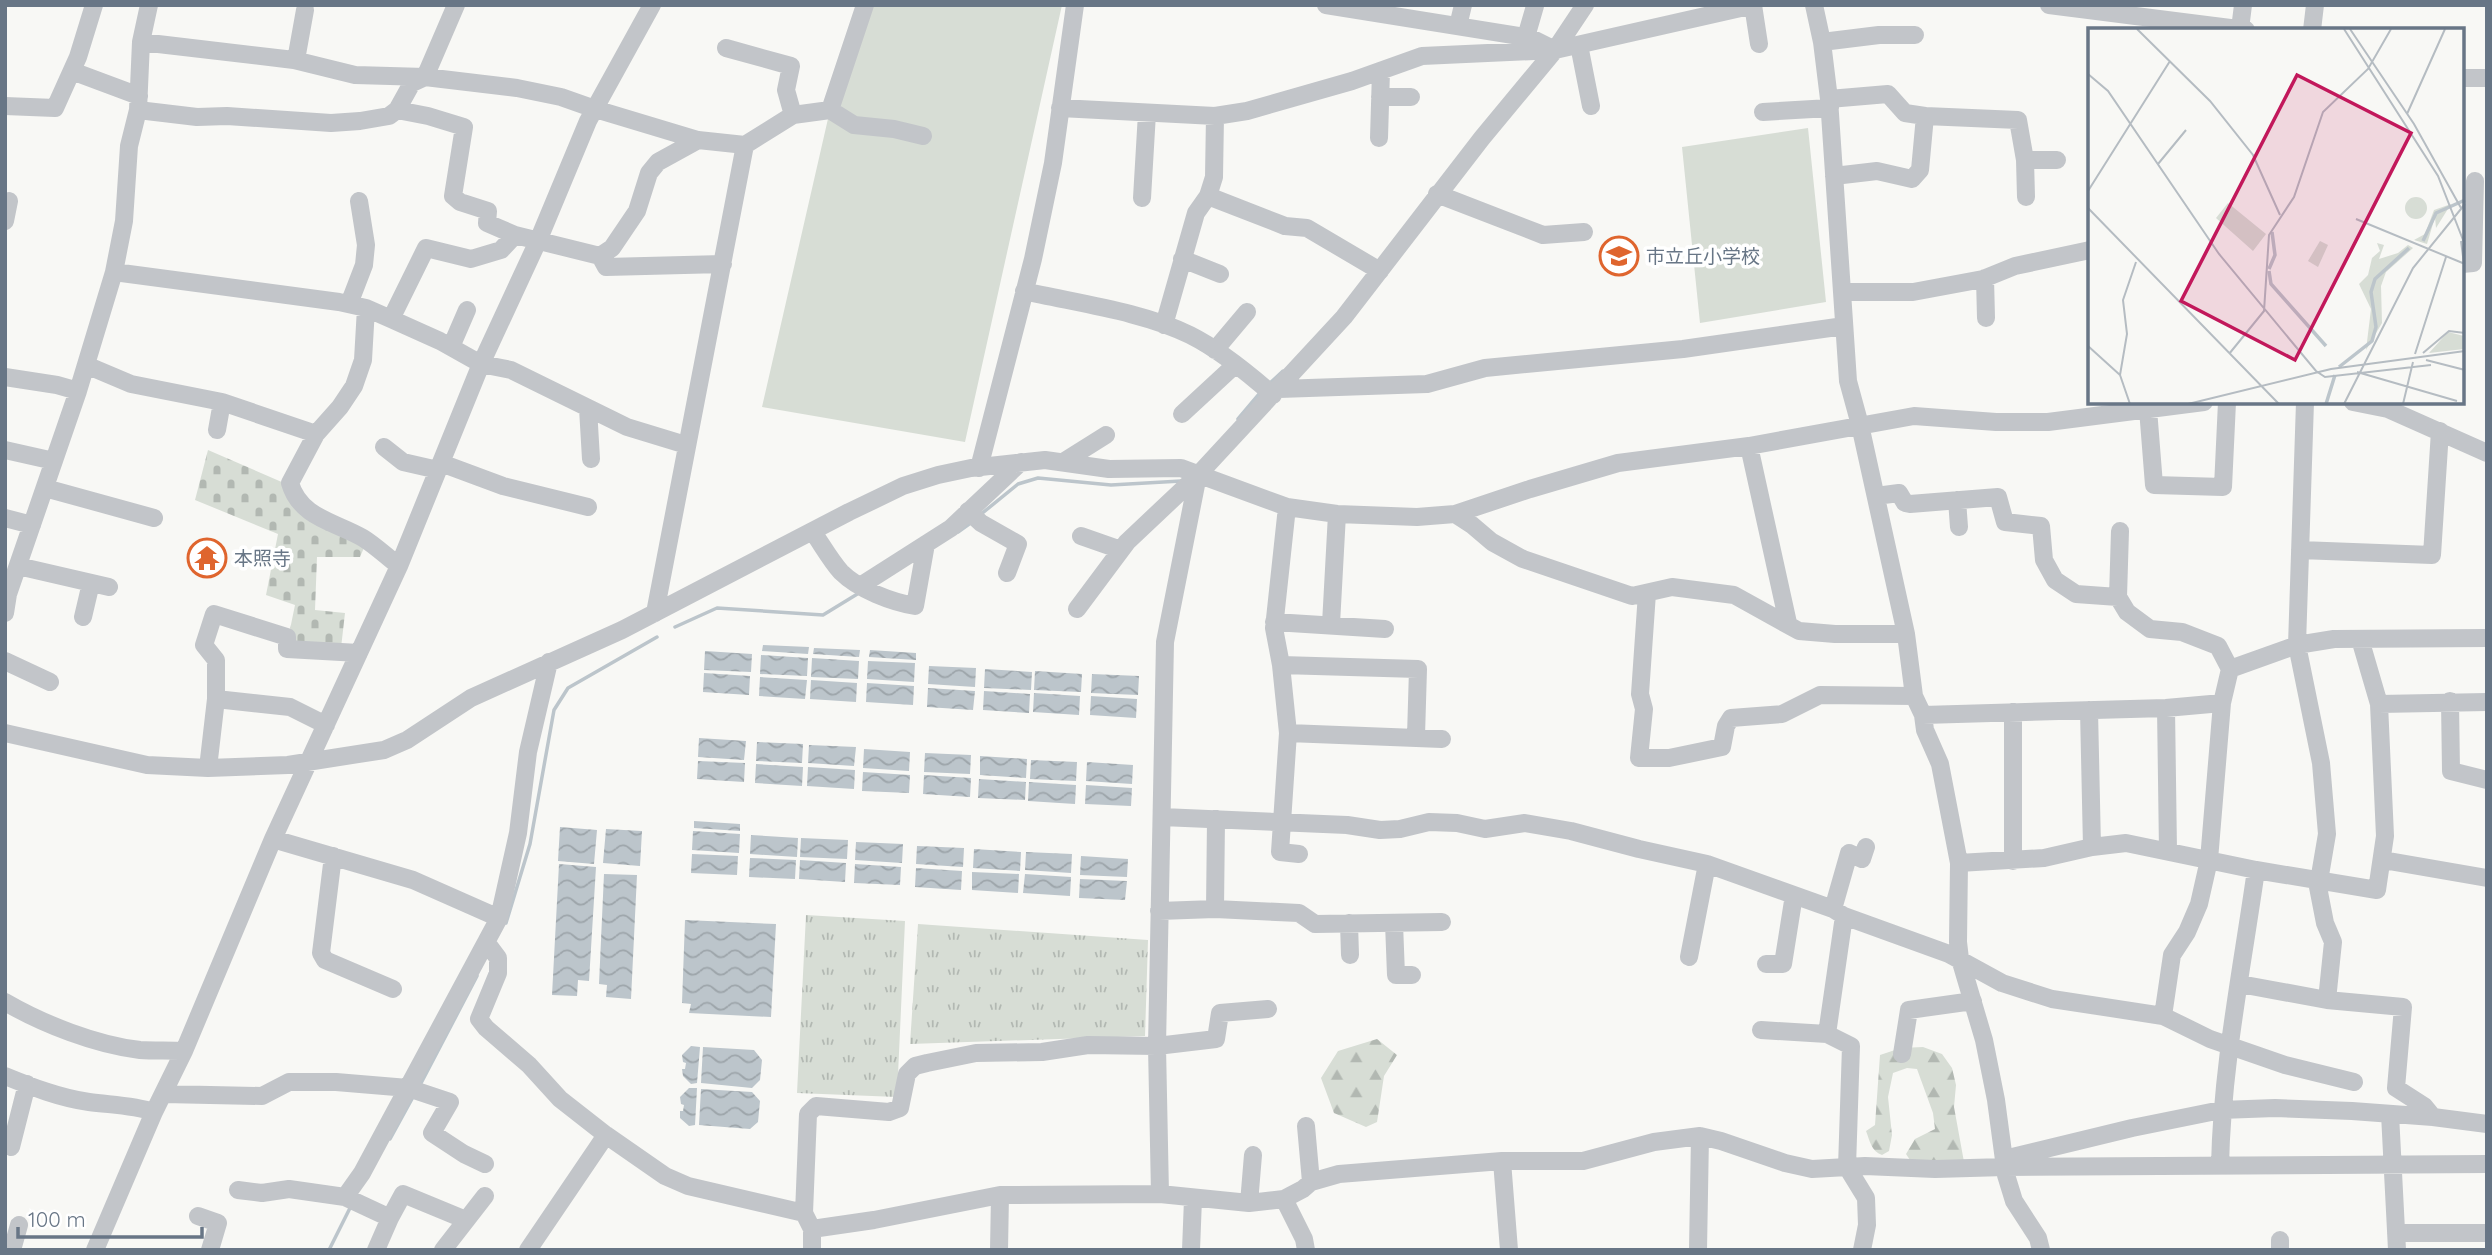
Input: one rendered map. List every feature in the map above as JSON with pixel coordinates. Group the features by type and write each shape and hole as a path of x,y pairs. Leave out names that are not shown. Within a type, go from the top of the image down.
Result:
{"street":[{"path":"5,106 55,108 78,57 94,5"},
{"path":"5,613 8,594 78,391 114,272 124,222 129,146 139,103 141,42 149,5"},
{"path":"72,71 139,103 197,117 227,116 331,123 360,121 389,116 397,110 412,83 425,78 456,5"},
{"path":"95,1250 154,1112 184,1051 273,839 399,566 481,364 595,109 652,5"},
{"path":"830,110 864,5"},
{"path":"979,468 1053,163 1076,5"},
{"path":"1326,5 1526,37 1555,50"},
{"path":"1458,26 1463,5"},
{"path":"1077,609 1121,550 1270,390 1344,317 1374,267 1555,50 1585,5"},
{"path":"1060,108 1216,116 1247,111 1352,81 1422,56 1555,50 1753,5 1759,44"},
{"path":"1814,5 1830,103 1848,381 1906,635 1914,696 1940,764 1959,863 1960,959 1991,1076 2004,1163 2014,1201 2038,1238 2041,1250"},
{"path":"2049,5 2235,28"},
{"path":"2243,5 2243,28"},
{"path":"2312,28 2315,5"},
{"path":"1526,37 1535,6"},
{"path":"296,60 305,10"},
{"path":"1822,42 1879,35 1915,35"},
{"path":"141,42 296,60 355,75 425,78 517,88 561,97 698,140 745,145 793,115 830,110 854,125 923,136"},
{"path":"1579,45 1591,106"},
{"path":"726,48 791,66 786,90 793,115"},
{"path":"1379,138 1381,71"},
{"path":"2464,78 2487,78"},
{"path":"1763,112 1888,94 1905,113 2018,120 2025,160 2026,197"},
{"path":"1380,97 1411,97"},
{"path":"397,110 464,127 453,196 460,202 488,211 487,223 538,241 600,256 607,267 723,264"},
{"path":"1142,198 1147,113"},
{"path":"1164,325 1196,213 1208,196 1214,177 1216,116"},
{"path":"1834,176 1877,171 1912,179 1920,170 1925,116"},
{"path":"600,256 612,248 637,211 649,173 658,162 698,140"},
{"path":"654,613 745,145"},
{"path":"2025,160 2057,160"},
{"path":"2464,264 2473,263 2475,181"},
{"path":"1437,194 1543,235 1584,232"},
{"path":"1208,196 1284,226 1307,228 1374,267"},
{"path":"5,221 9,201"},
{"path":"359,201 366,244 357,306 363,360 354,386 316,435 290,483 294,497 321,519 363,538 399,566"},
{"path":"391,319 426,248 471,259 501,250 515,234"},
{"path":"1843,292 1913,292 1985,278 2015,266 2088,250"},
{"path":"1182,259 1220,274"},
{"path":"114,272 357,306 451,347 481,364 511,370 627,427 687,445"},
{"path":"1985,278 1986,318"},
{"path":"1024,291 1164,325 1190,335 1270,390 1427,384 1485,368 1683,349 1844,326"},
{"path":"451,347 467,310"},
{"path":"1215,350 1247,312"},
{"path":"86,365 131,384 222,402 316,435"},
{"path":"1182,414 1235,365"},
{"path":"5,377 78,391"},
{"path":"217,430 222,402"},
{"path":"5,733 147,765 208,768 288,765 384,750 407,740 471,698 622,630 903,486 938,475 979,468 1045,460 1109,469 1192,473 1287,507 1337,513 1417,517 1455,514 1618,463 1749,446 1914,416 1996,422 2048,422 2180,404"},
{"path":"2157,406 2154,485 2222,486 2227,404"},
{"path":"2305,404 2297,645 2321,763 2327,834 2318,887 2325,923 2333,942 2327,1000"},
{"path":"2363,404 2388,409 2487,453"},
{"path":"588,408 592,459"},
{"path":"2300,550 2432,555 2440,431"},
{"path":"1063,463 1106,435"},
{"path":"1749,446 1788,623"},
{"path":"384,447 403,462 439,467 588,507"},
{"path":"5,450 54,461"},
{"path":"865,588 925,550 951,528 973,516 1021,462"},
{"path":"1160,1194 1157,1046 1165,642 1192,473"},
{"path":"45,488 154,518"},
{"path":"1876,496 1899,493 1905,503 1910,505 1998,497 2005,522 2041,526 2044,561 2055,580 2077,594 2118,597"},
{"path":"1957,500 1959,527"},
{"path":"1287,507 1274,622 1288,733 1280,852 1299,854"},
{"path":"1331,625 1337,513"},
{"path":"1455,514 1492,542 1523,559 1632,596 1672,587 1734,596 1799,631 1906,635"},
{"path":"973,516 1018,544 1007,573"},
{"path":"5,518 32,525"},
{"path":"2120,531 2118,597 2127,612 2150,629 2182,632 2218,646 2230,670 2222,703 2209,860 2199,904 2187,932 2172,955 2163,1016"},
{"path":"813,532 842,572 865,588 902,604 915,606 925,550"},
{"path":"1080,536 1121,550"},
{"path":"18,566 100,585 83,617"},
{"path":"1647,593 1640,694 1644,709 1639,758 1669,758 1722,747 1726,726 1731,718 1782,714 1819,695 1914,696"},
{"path":"208,768 216,699 216,660 204,645 214,614 287,637 287,649 359,653"},
{"path":"1274,622 1385,629"},
{"path":"2230,670 2297,645 2334,639 2487,638"},
{"path":"1959,863 2044,859 2092,847 2126,843 2256,870 2377,890 2383,860 2385,799 2379,704 2360,639"},
{"path":"5,661 50,682"},
{"path":"345,1197 362,1173 499,918 518,834 528,752 548,662"},
{"path":"1281,665 1418,669 1416,736"},
{"path":"216,699 290,707 326,725"},
{"path":"2450,701 2451,771 2487,780"},
{"path":"2379,704 2487,702"},
{"path":"1923,715 2166,708 2222,703"},
{"path":"2166,708 2168,851"},
{"path":"2089,710 2092,847"},
{"path":"2013,712 2013,861"},
{"path":"1288,733 1442,739"},
{"path":"1162,817 1347,825 1380,830 1400,829 1429,822 1457,823 1485,829 1525,823 1570,831 1707,864 1960,959 2002,983 2052,999 2163,1016 2228,1045 2285,1065 2354,1082"},
{"path":"1215,909 1216,818"},
{"path":"273,839 414,880 499,918"},
{"path":"1827,1034 1839,912 1849,853 1862,859 1866,847"},
{"path":"333,856 321,953 325,960 393,989"},
{"path":"2383,860 2487,878"},
{"path":"1689,957 1707,864"},
{"path":"2220,1166 2221,1110 2228,1045 2240,985 2256,870"},
{"path":"1766,964 1783,964 1794,895"},
{"path":"1159,911 1215,909 1299,913 1315,924 1442,922"},
{"path":"1349,923 1350,955"},
{"path":"1394,923 1396,975 1412,975"},
{"path":"486,942 498,958 499,973 480,1019 486,1028 529,1065 560,1098 606,1135 666,1176 688,1186 808,1221 874,1220 1000,1195 1160,1194 1249,1203 1284,1199 1311,1182 1339,1174 1502,1161 1583,1161 1654,1142 1700,1136 1812,1169 1935,1169 2004,1163 2220,1166 2487,1164"},
{"path":"2240,985 2327,1000 2403,1007 2396,1088 2424,1106 2432,1117"},
{"path":"5,1002 27,1014 103,1043 140,1050 184,1051"},
{"path":"1902,1054 1909,1010 1973,1002"},
{"path":"812,1250 808,1221 807,1114 816,1106 889,1112 900,1108 907,1074 915,1066 976,1053 1042,1052 1088,1045 1157,1046 1216,1039 1220,1013 1268,1009"},
{"path":"1761,1030 1827,1034 1851,1046 1847,1167 1866,1198 1867,1225 1862,1250"},
{"path":"5,1076 88,1102 142,1108 154,1112"},
{"path":"164,1094 262,1096 289,1082 336,1082 408,1088 450,1102 432,1133 485,1164"},
{"path":"10,1147 27,1084"},
{"path":"2004,1163 2133,1128 2221,1110 2275,1108 2390,1114 2487,1124"},
{"path":"2390,1114 2396,1241 2487,1234"},
{"path":"1306,1126 1311,1182"},
{"path":"528,1250 606,1135"},
{"path":"1698,1250 1700,1136"},
{"path":"1249,1203 1253,1155"},
{"path":"1502,1161 1509,1250"},
{"path":"238,1191 262,1194 289,1189 345,1197 390,1219"},
{"path":"376,1250 403,1194 466,1220"},
{"path":"999,1250 1000,1195"},
{"path":"443,1250 485,1196"},
{"path":"1191,1250 1194,1199"},
{"path":"1284,1199 1304,1239 1306,1250"},
{"path":"198,1216 218,1223 210,1250"},
{"path":"12,1250 19,1225"},
{"path":"2479,1250 2487,1234"}],"green space":[{"path":"862,5 1062,5 965,442 762,407 830,110"},
{"path":"1808,128 1826,302 1700,323 1682,147"},
{"path":"208,450 284,483 366,543 360,557 317,557 315,610 345,613 341,648 287,644 295,605 266,595 278,534 195,500"},
{"path":"806,915 905,921 897,1097 797,1093"},
{"path":"918,924 1148,940 1145,1036 910,1044"},
{"path":"1377,1039 1397,1055 1384,1076 1377,1122 1366,1127 1334,1113 1321,1078 1338,1051"},
{"path":"1923,1047 1942,1054 1952,1068 1956,1085 1954,1107 1964,1162 1914,1166 1906,1154 1915,1139 1935,1129 1933,1113 1917,1069 1907,1068 1893,1073 1888,1097 1892,1135 1889,1151 1882,1155 1875,1151 1866,1131 1875,1125 1880,1055 1901,1048"}],"water":[{"path":"763,645 809,647 808,654 762,651"},
{"path":"814,648 860,650 859,657 813,654"},
{"path":"870,650 916,653 916,660 869,657"},
{"path":"705,651 752,654 751,672 704,670"},
{"path":"761,655 808,658 807,676 760,674"},
{"path":"812,658 859,661 858,679 811,677"},
{"path":"868,661 915,663 914,682 867,679"},
{"path":"929,666 976,668 975,687 928,684"},
{"path":"985,669 1032,672 1031,690 984,688"},
{"path":"1035,671 1082,674 1081,692 1034,690"},
{"path":"704,673 750,676 749,695 703,692"},
{"path":"1092,674 1139,676 1138,695 1091,693"},
{"path":"760,677 807,680 805,699 759,696"},
{"path":"811,680 857,683 856,702 810,699"},
{"path":"867,683 914,686 913,705 866,702"},
{"path":"928,688 975,691 973,710 927,707"},
{"path":"984,691 1030,694 1029,713 983,710"},
{"path":"1034,693 1080,696 1079,715 1033,712"},
{"path":"1091,696 1137,699 1136,718 1090,715"},
{"path":"699,738 746,741 744,760 698,757"},
{"path":"757,742 803,744 802,763 756,761"},
{"path":"809,745 856,747 854,766 808,763"},
{"path":"864,749 910,752 909,771 863,768"},
{"path":"925,753 971,755 970,774 924,772"},
{"path":"980,756 1027,759 1026,778 980,775"},
{"path":"1031,760 1077,762 1076,781 1030,779"},
{"path":"698,761 745,763 744,782 697,779"},
{"path":"1087,762 1133,765 1132,784 1086,781"},
{"path":"756,764 803,767 802,786 755,783"},
{"path":"808,767 855,770 854,789 807,786"},
{"path":"863,772 910,775 909,793 862,791"},
{"path":"924,775 971,778 970,797 923,794"},
{"path":"979,779 1026,782 1025,800 978,798"},
{"path":"1029,782 1076,785 1075,804 1028,801"},
{"path":"1086,785 1132,788 1131,806 1085,804"},
{"path":"694,821 740,824 740,831 694,828"},
{"path":"560,827 597,830 594,864 558,861"},
{"path":"606,829 642,831 640,866 603,863"},
{"path":"693,831 740,834 739,853 692,850"},
{"path":"751,835 798,838 797,857 750,854"},
{"path":"801,838 848,840 847,859 800,857"},
{"path":"856,842 903,844 902,863 855,860"},
{"path":"917,846 964,848 963,867 916,864"},
{"path":"974,849 1021,852 1020,871 973,868"},
{"path":"1026,852 1072,854 1071,873 1025,870"},
{"path":"692,854 738,856 737,875 691,873"},
{"path":"1081,856 1128,859 1127,877 1080,875"},
{"path":"750,858 796,860 795,879 749,877"},
{"path":"800,860 846,863 845,882 799,879"},
{"path":"559,864 596,867 589,981 578,980 577,996 552,995"},
{"path":"855,864 901,867 900,885 854,883"},
{"path":"916,868 962,871 961,890 915,887"},
{"path":"972,872 1019,874 1018,893 972,890"},
{"path":"604,874 637,875 631,999 606,997 607,985 599,984"},
{"path":"1025,874 1071,877 1070,896 1023,893"},
{"path":"1080,879 1127,881 1125,900 1079,898"},
{"path":"685,920 776,924 771,1017 689,1013 691,1004 682,1003"},
{"path":"691,1046 700,1047 697,1083 691,1084 683,1076 682,1069 685,1069 686,1063 683,1062 682,1055"},
{"path":"703,1047 754,1050 762,1060 760,1080 752,1088 701,1083"},
{"path":"689,1088 697,1088 695,1125 689,1126 680,1118 684,1105 681,1104 680,1097"},
{"path":"701,1089 752,1092 760,1101 758,1122 750,1129 699,1125"}],"waterway":[{"path":"1268,385 1283,371"},
{"path":"1238,419 1260,393"},
{"path":"980,515 1018,484 1038,478 1111,485 1181,481"},
{"path":"958,532 972,522"},
{"path":"675,627 717,608 823,615 859,593"},
{"path":"506,923 530,844 554,710 568,688 657,637"},
{"path":"419,1087 477,976"},
{"path":"390,1139 413,1097"},
{"path":"329,1250 351,1206"}],"place":[{"name":"市立丘小学校","path":"1619,256"},
{"name":"本照寺","path":"207,558"}]}
